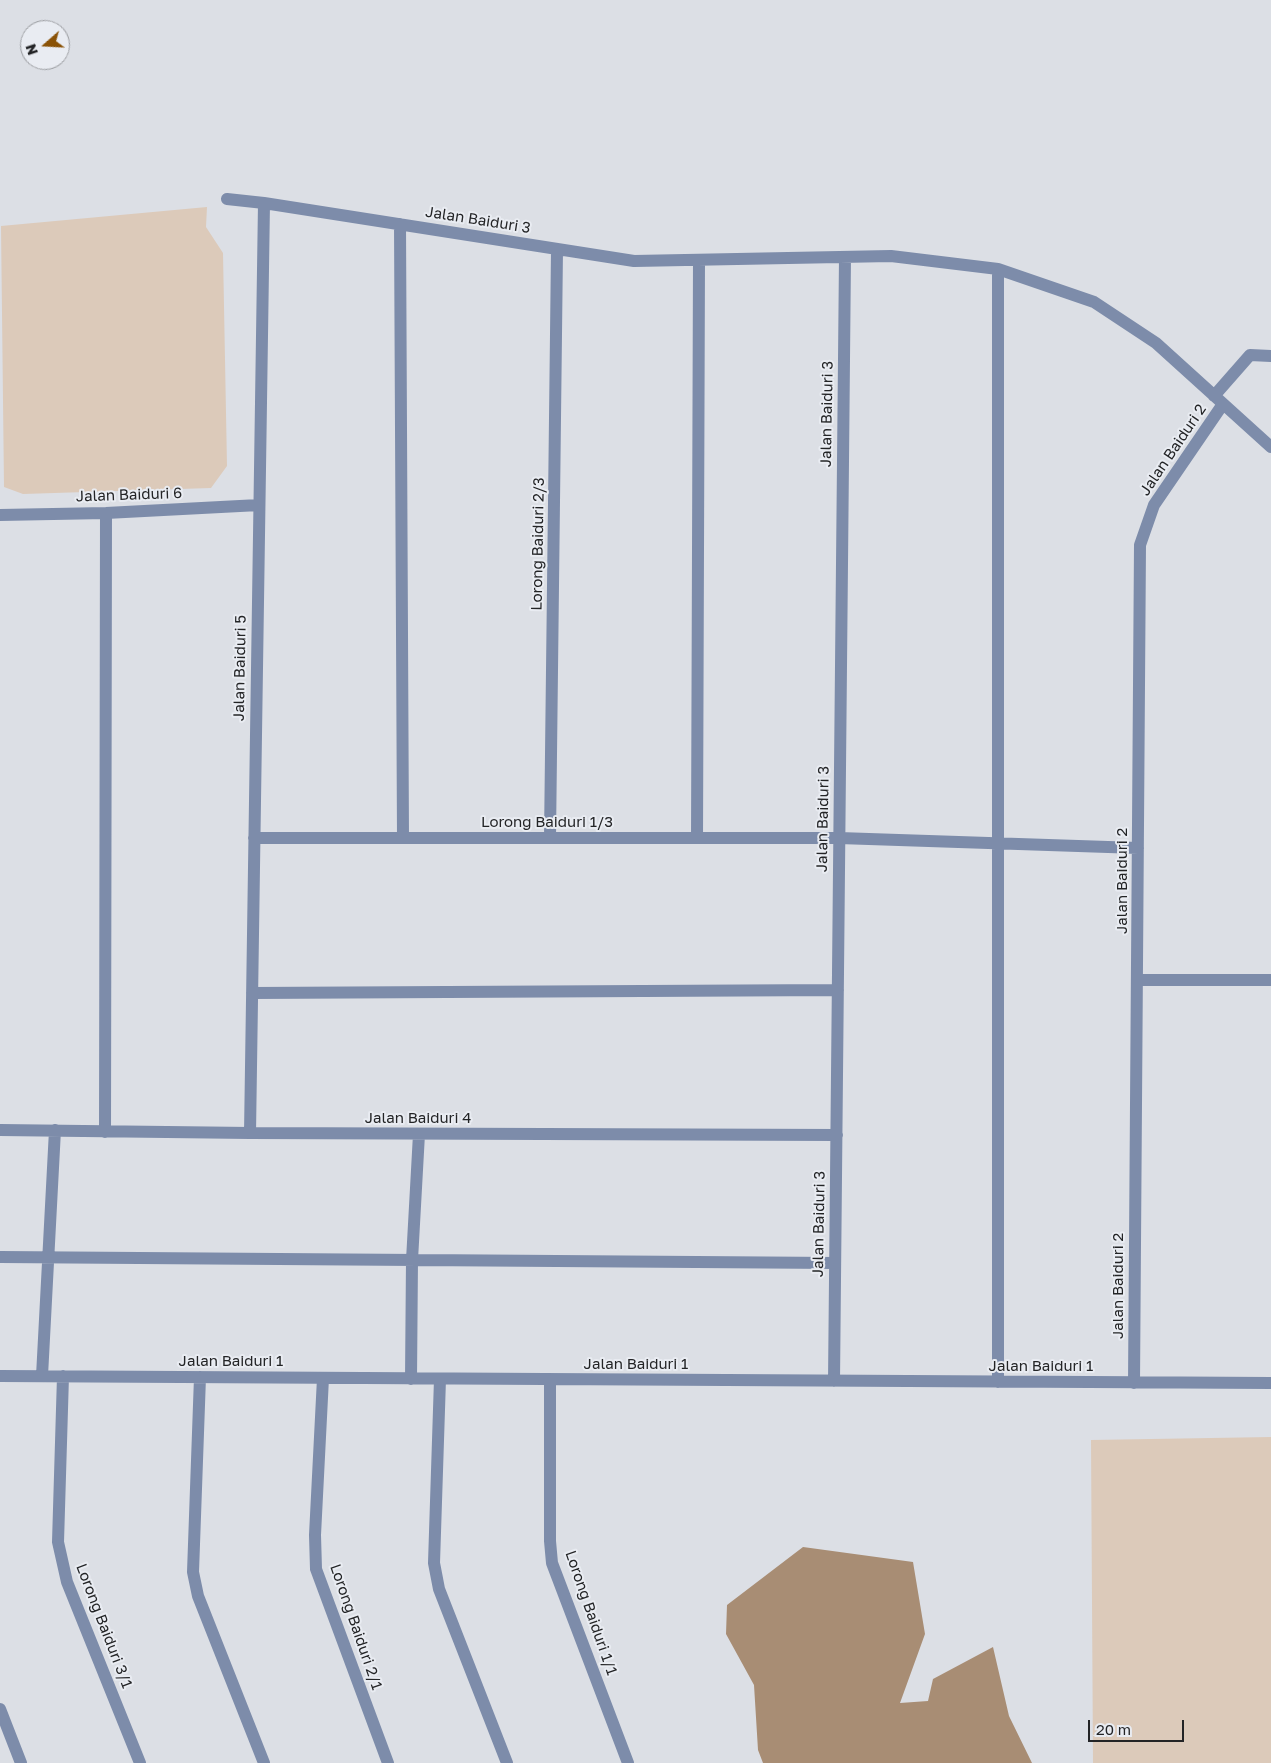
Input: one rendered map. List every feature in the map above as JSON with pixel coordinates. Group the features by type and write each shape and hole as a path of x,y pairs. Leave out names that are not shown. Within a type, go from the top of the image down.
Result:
{"street":[{"name":"Jalan Baiduri 3","path":"227,199 264,203 634,261 891,256 998,270 1094,302 1156,343 1271,447"},
{"name":"Jalan Baiduri 5","path":"250,1133 264,203"},
{"path":"400,224 403,838"},
{"name":"Lorong Baiduri 2/3","path":"550,838 558,250"},
{"name":"Jalan Baiduri 3","path":"834,1381 845,257"},
{"path":"697,838 699,260"},
{"path":"998,270 998,1382"},
{"name":"Jalan Baiduri 2","path":"1134,1383 1140,544 1154,505 1219,400 1250,355 1271,356"},
{"name":"Jalan Baiduri 6","path":"0,515 106,513 259,505"},
{"path":"105,1132 106,513"},
{"name":"Lorong Baiduri 1/3","path":"254,838 839,838 1138,848"},
{"path":"1137,980 1271,980"},
{"path":"252,993 838,990"},
{"name":"Jalan Baiduri 4","path":"0,1130 418,1134 837,1134"},
{"path":"42,1376 55,1130"},
{"path":"412,1379 412,1260 418,1134"},
{"path":"0,1257 835,1263"},
{"name":"Jalan Baiduri 1","path":"0,1376 1271,1383"},
{"name":"Lorong Baiduri 3/1","path":"63,1376 58,1542 67,1582 140,1763"},
{"path":"200,1378 193,1572 198,1596 264,1763"},
{"name":"Lorong Baiduri 2/1","path":"323,1378 315,1535 316,1569 388,1763"},
{"path":"440,1379 434,1563 439,1589 508,1763"},
{"name":"Lorong Baiduri 1/1","path":"550,1379 550,1541 552,1563 628,1763"},
{"path":"0,1709 21,1763"}],"shaded area":[{"path":"207,207 206,227 223,253 227,466 211,488 23,494 4,487 1,226"},
{"path":"1271,1437 1271,1763 1093,1763 1091,1440"},
{"path":"803,1547 913,1562 925,1634 900,1703 928,1701 933,1679 993,1647 1009,1716 1032,1763 763,1763 758,1750 754,1685 726,1634 727,1605"}]}
